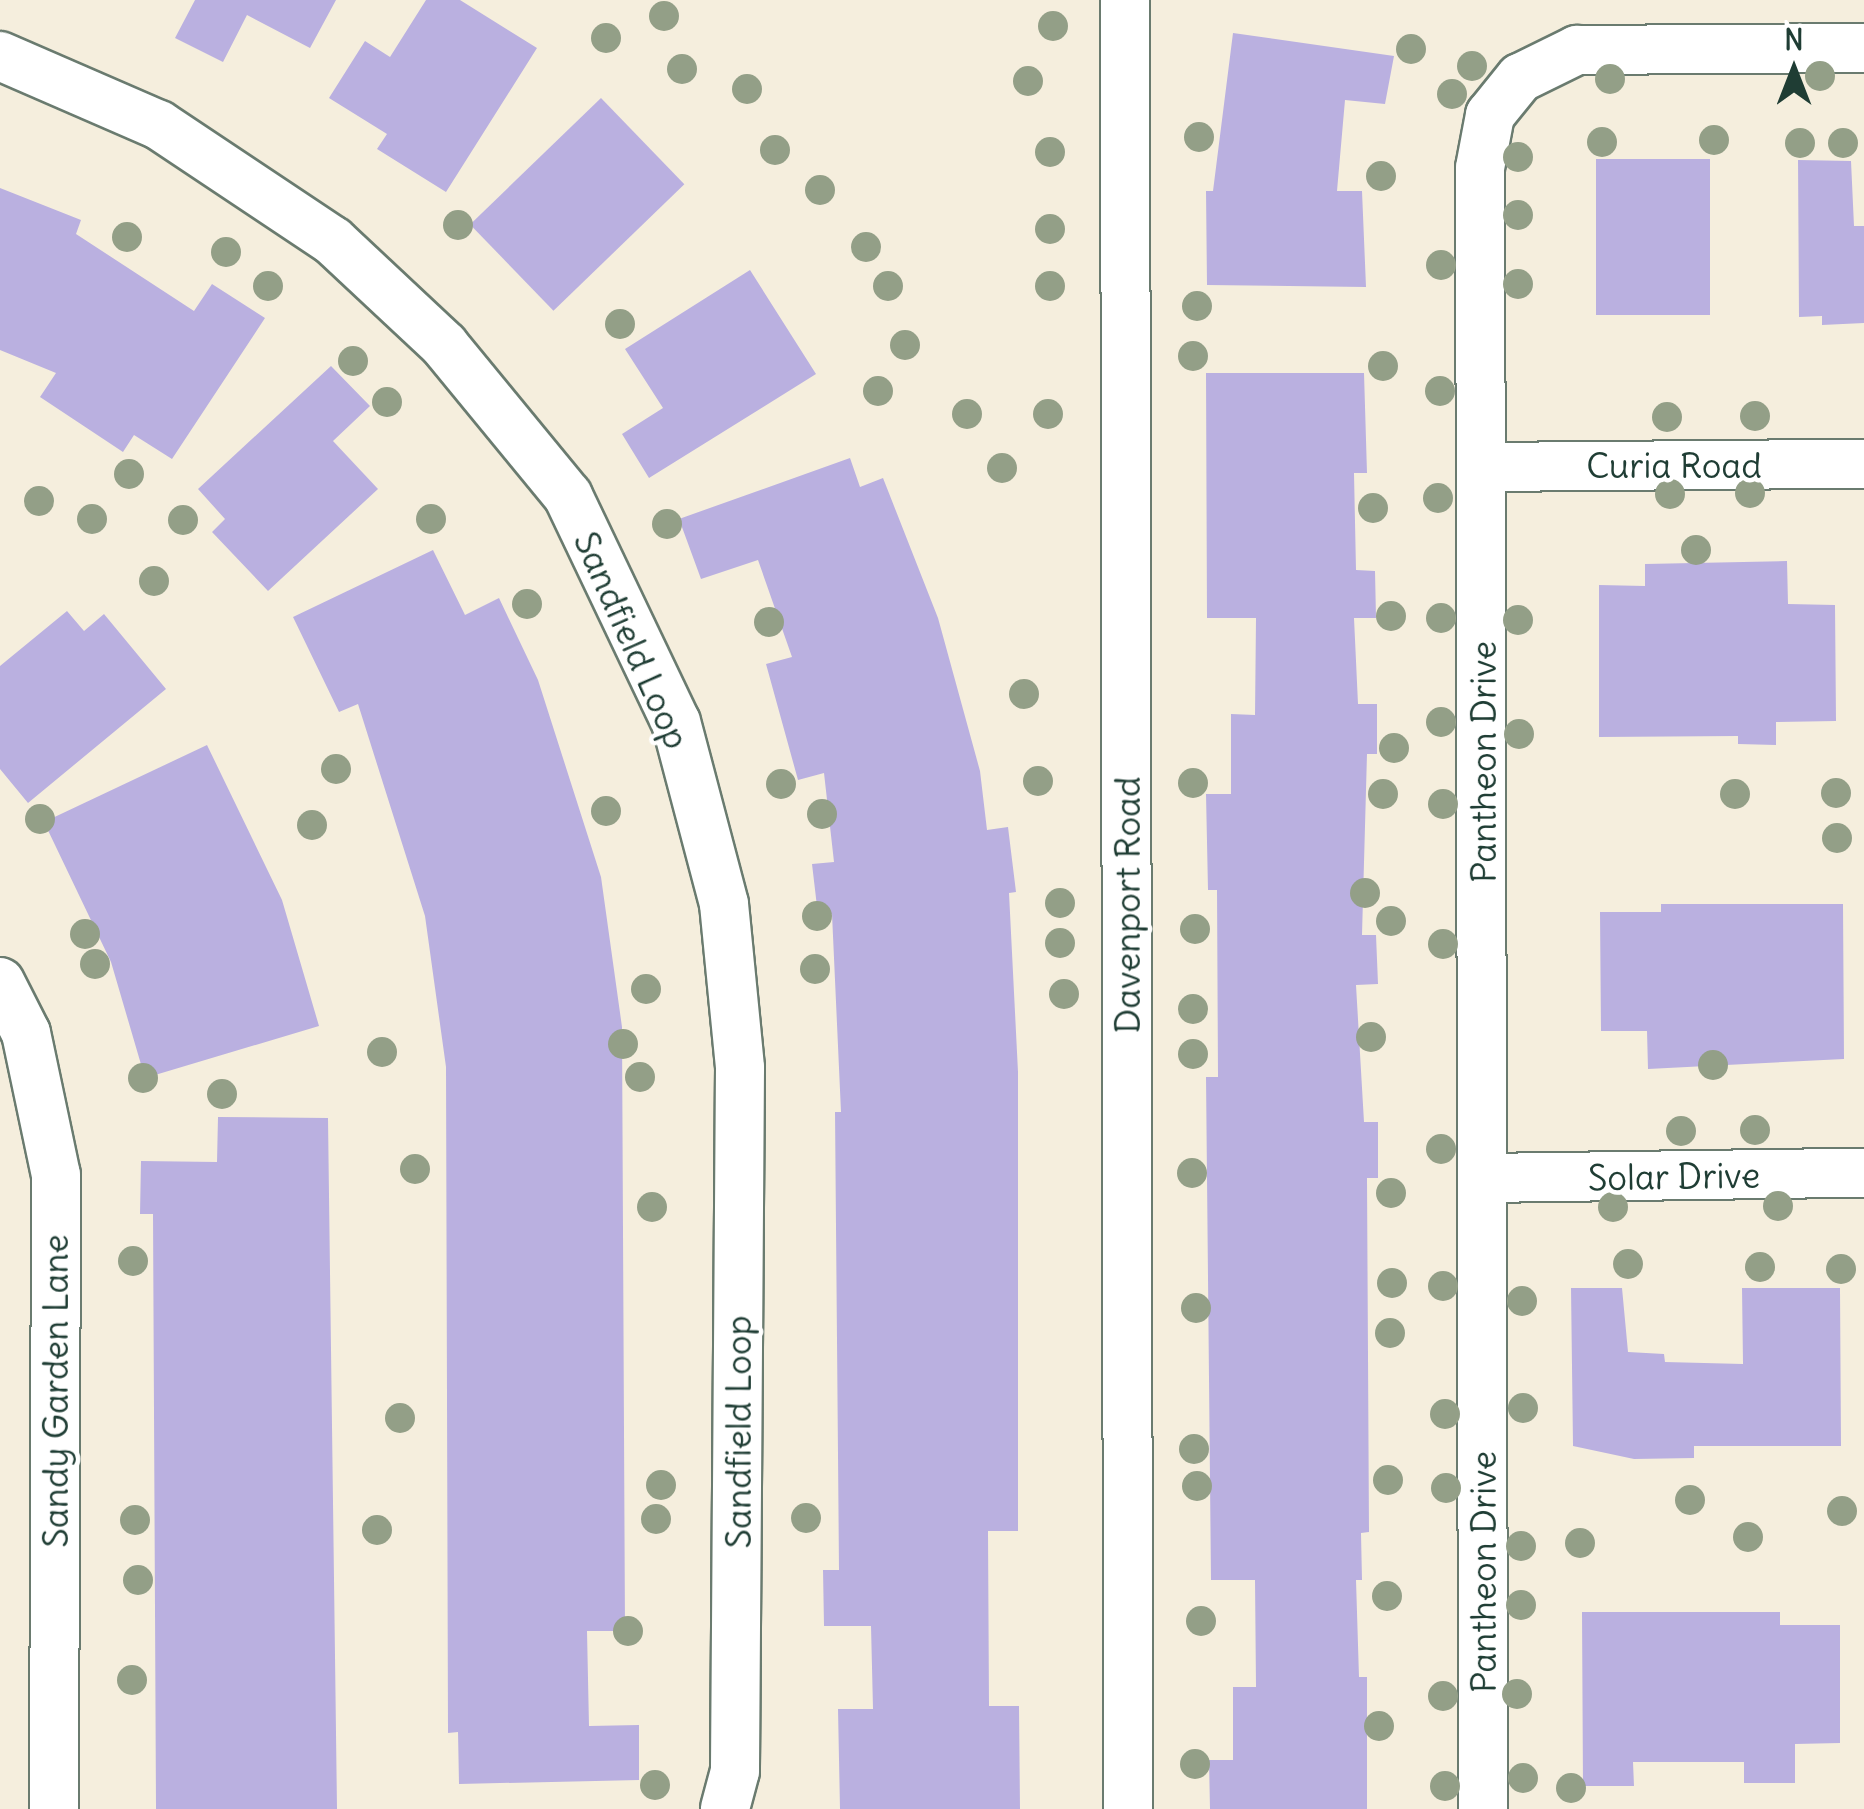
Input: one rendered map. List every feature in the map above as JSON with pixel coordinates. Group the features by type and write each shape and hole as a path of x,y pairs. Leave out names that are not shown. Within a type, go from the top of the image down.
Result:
{"street":[{"name":"Davenport Road","path":"1124,0 1128,1809"},
{"name":"Pantheon Drive","path":"1484,1809 1484,467 1480,168 1490,114 1520,78 1576,50 1864,48"},
{"name":"Sandfield Loop","path":"0,56 159,124 334,241 444,344 568,496 676,722 724,904 740,1068 736,1771 726,1809"},
{"name":"Curia Road","path":"1484,467 1864,464"},
{"name":"Sandy Garden Lane","path":"0,982 26,1033 56,1176 54,1809"},
{"name":"Solar Drive","path":"1484,1178 1864,1174"}],"building":[{"path":"195,0 336,0 310,48 247,15 223,62 175,38"},
{"path":"426,0 460,0 537,48 446,192 377,149 387,134 329,98 365,41 390,57"},
{"path":"1233,33 1394,56 1385,104 1345,100 1337,191 1362,191 1366,287 1207,285 1206,191 1213,191"},
{"path":"601,98 684,184 553,311 470,224"},
{"path":"1596,159 1710,159 1710,315 1596,315"},
{"path":"1798,160 1851,161 1854,226 1864,226 1864,323 1822,325 1822,316 1799,317"},
{"path":"0,188 81,220 76,234 194,311 212,284 265,318 172,459 134,435 123,452 40,397 56,373 0,350"},
{"path":"750,270 816,374 649,478 622,434 663,408 625,349"},
{"path":"331,366 370,406 333,441 378,489 268,591 212,532 225,519 198,489"},
{"path":"1206,373 1364,373 1367,473 1354,473 1356,570 1375,571 1376,618 1354,618 1358,704 1377,704 1377,754 1367,754 1362,935 1376,935 1378,984 1356,985 1364,1122 1378,1122 1378,1178 1367,1178 1369,1532 1361,1533 1362,1580 1356,1580 1359,1677 1367,1677 1367,1809 1210,1809 1209,1760 1233,1760 1233,1687 1256,1687 1255,1580 1211,1580 1206,1077 1218,1077 1217,890 1208,890 1206,794 1231,794 1231,714 1255,715 1256,618 1207,618"},
{"path":"850,458 860,487 883,478 938,618 980,771 987,830 1008,827 1016,892 1009,893 1018,1072 1018,1531 988,1531 989,1706 1019,1706 1020,1809 840,1809 838,1709 873,1709 871,1626 824,1626 823,1570 839,1570 835,1112 841,1112 832,914 818,915 812,864 834,862 824,773 798,780 766,664 792,657 758,560 701,579 679,519"},
{"path":"433,550 465,615 499,598 538,680 601,877 622,1027 625,1631 587,1631 589,1726 639,1725 639,1780 459,1784 458,1732 448,1733 446,1067 425,916 358,704 339,712 293,617"},
{"path":"1787,561 1788,604 1835,605 1836,721 1776,722 1776,745 1738,744 1738,736 1599,737 1599,585 1645,586 1645,564"},
{"path":"67,611 84,631 104,614 166,689 28,803 0,769 0,666"},
{"path":"207,745 282,900 319,1026 145,1078 111,962 44,822"},
{"path":"1661,904 1843,904 1844,1059 1648,1069 1647,1031 1601,1031 1600,912 1661,912"},
{"path":"218,1117 328,1118 337,1809 156,1809 153,1214 140,1214 141,1161 217,1162"},
{"path":"1571,1288 1622,1288 1628,1352 1664,1354 1665,1362 1743,1364 1742,1288 1840,1288 1841,1446 1694,1446 1694,1458 1634,1459 1573,1446"},
{"path":"1582,1612 1780,1612 1780,1625 1840,1625 1840,1743 1795,1744 1795,1783 1744,1783 1744,1762 1633,1762 1634,1786 1583,1786"}]}
